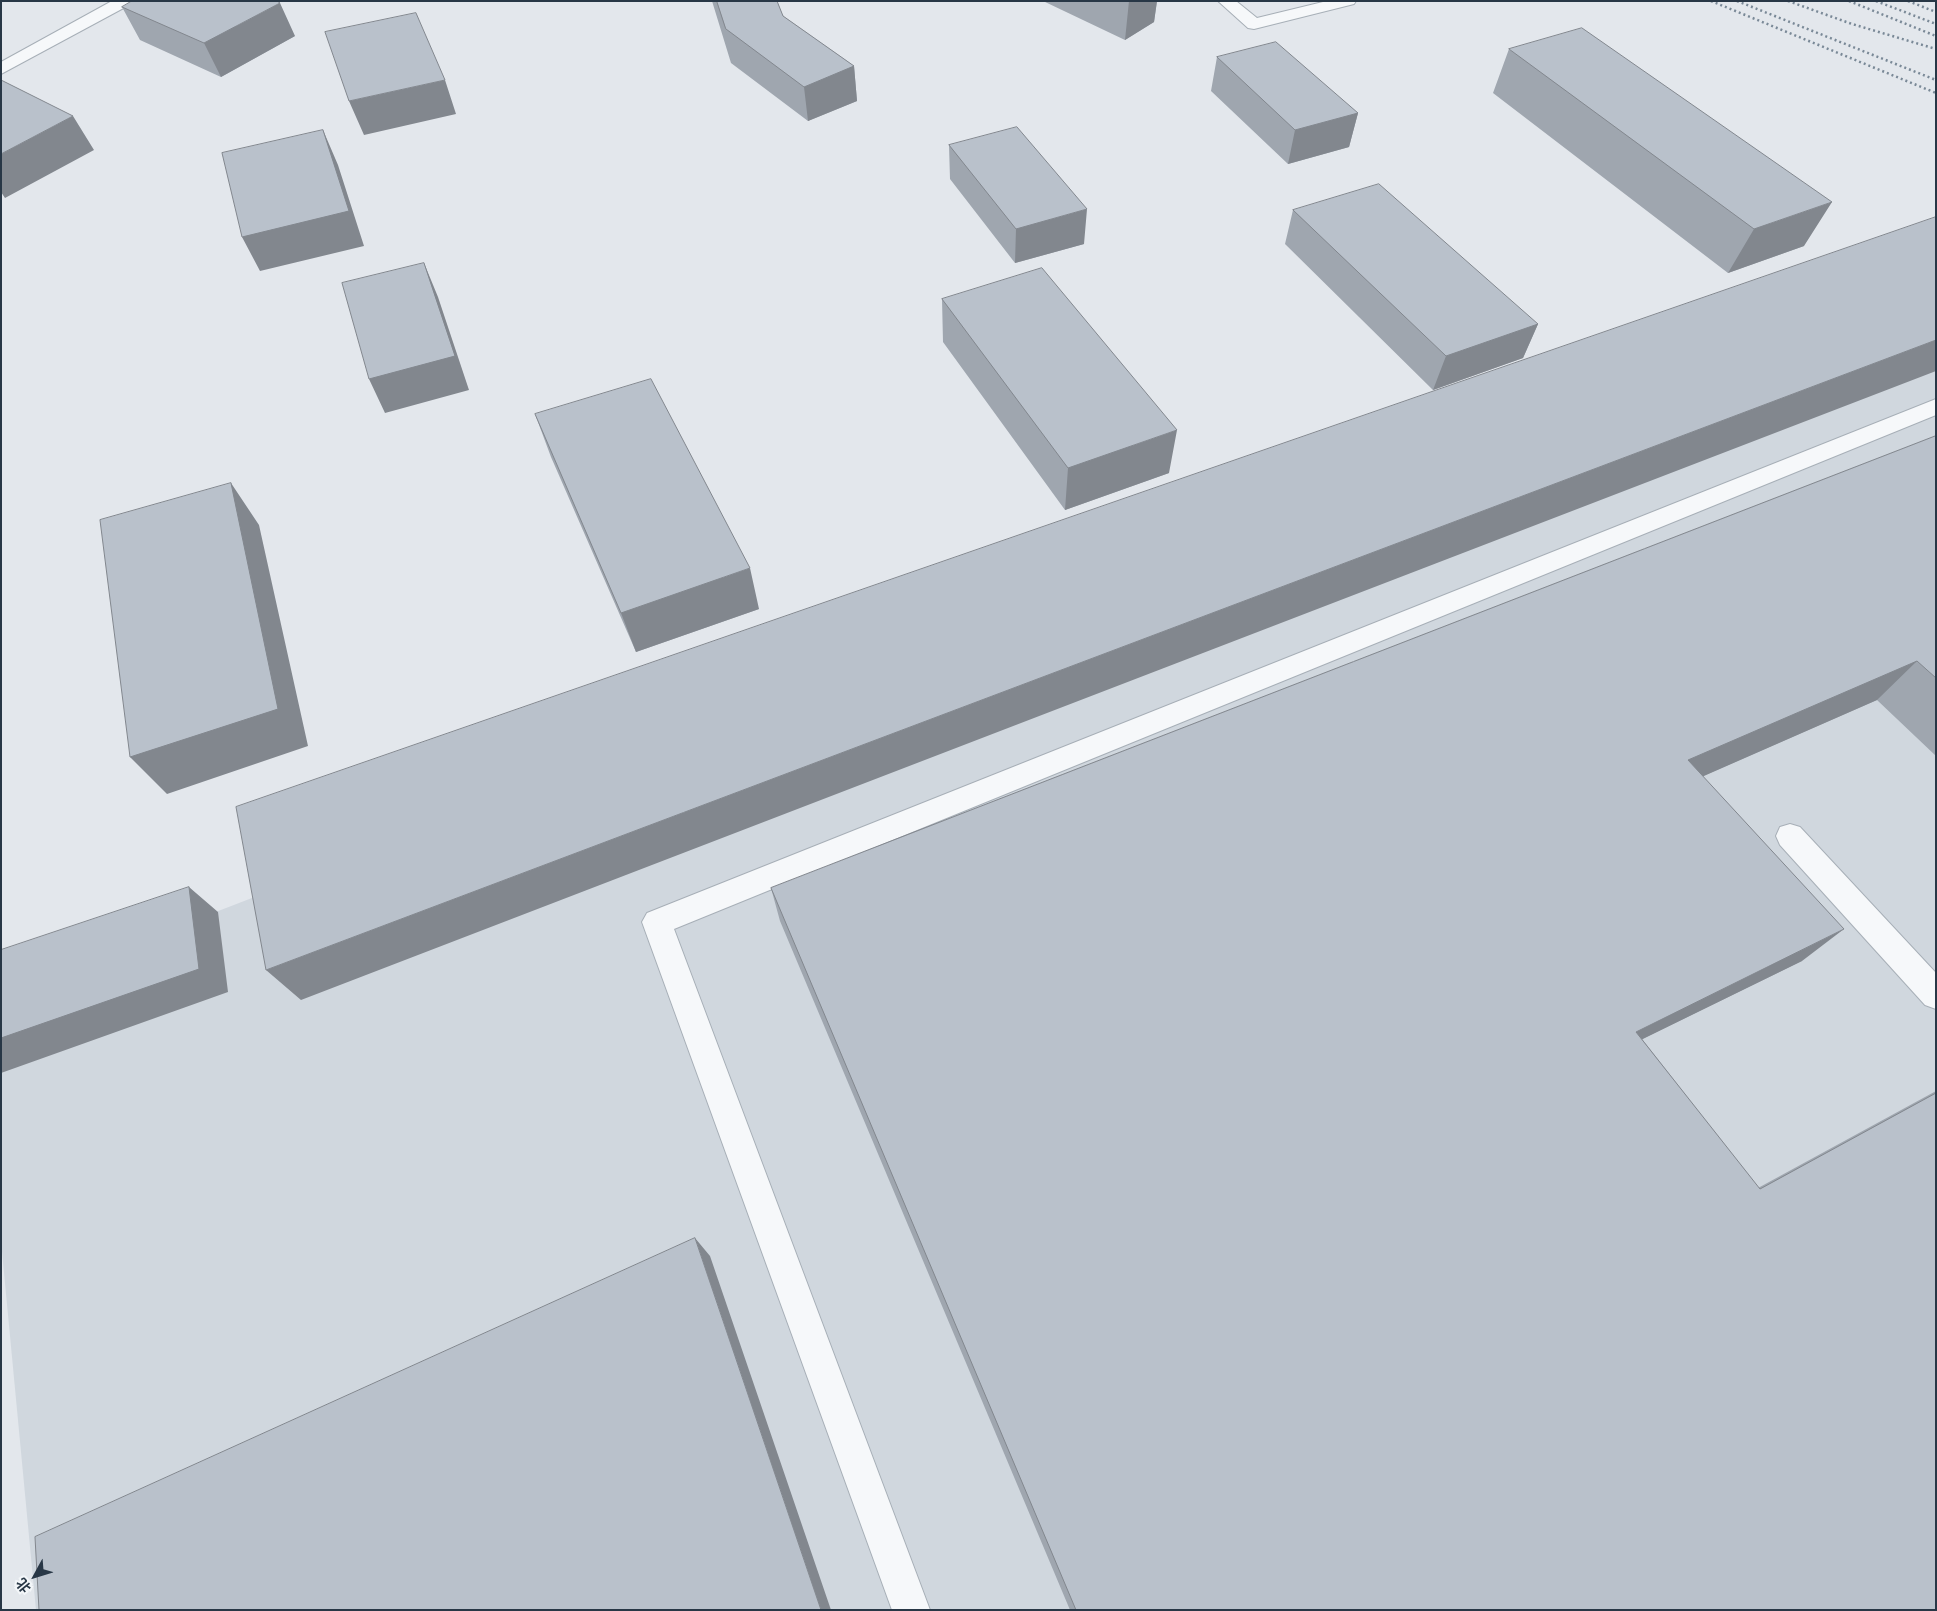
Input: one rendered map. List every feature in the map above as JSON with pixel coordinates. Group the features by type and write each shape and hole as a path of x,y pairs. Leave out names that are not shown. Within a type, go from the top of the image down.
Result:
{"street":[{"path":"1,69 124,1"},
{"path":"1226,1 1254,24 1348,1"},
{"path":"911,1610 657,922 1936,406"},
{"path":"1790,836 1936,995"}],"shaded area":[{"path":"1936,247 1936,1610 36,1610 1,1241 1,995"}],"building":[{"path":"132,1 277,1 280,3 204,43 122,7"},
{"path":"717,1 777,1 783,16 854,66 804,87 726,29"},
{"path":"416,13 445,80 349,101 325,32"},
{"path":"1582,28 1832,202 1754,229 1509,49"},
{"path":"1276,42 1358,113 1295,130 1217,57"},
{"path":"1,80 73,116 1,154"},
{"path":"1017,127 1087,209 1016,229 949,145"},
{"path":"323,130 349,211 242,237 222,153"},
{"path":"1379,184 1538,324 1446,356 1293,210"},
{"path":"1936,217 1936,340 266,970 236,807"},
{"path":"424,263 455,356 369,379 342,283"},
{"path":"1042,268 1177,430 1068,468 942,299"},
{"path":"651,379 750,568 621,613 535,414"},
{"path":"1936,436 1936,678 1917,661 1688,760 1844,929 1636,1032 1760,1189 1936,1093 1936,1610 1076,1610 771,888"},
{"path":"231,483 278,709 130,757 100,520"},
{"path":"189,887 199,969 1,1038 1,950"},
{"path":"695,1238 821,1610 39,1610 35,1537"}],"railway":[{"path":"1711,1 1936,93"},
{"path":"1737,1 1936,80"},
{"path":"1788,1 1852,24 1936,49"},
{"path":"1849,1 1936,36"},
{"path":"1876,1 1936,24"},
{"path":"1908,1 1936,12"}]}
